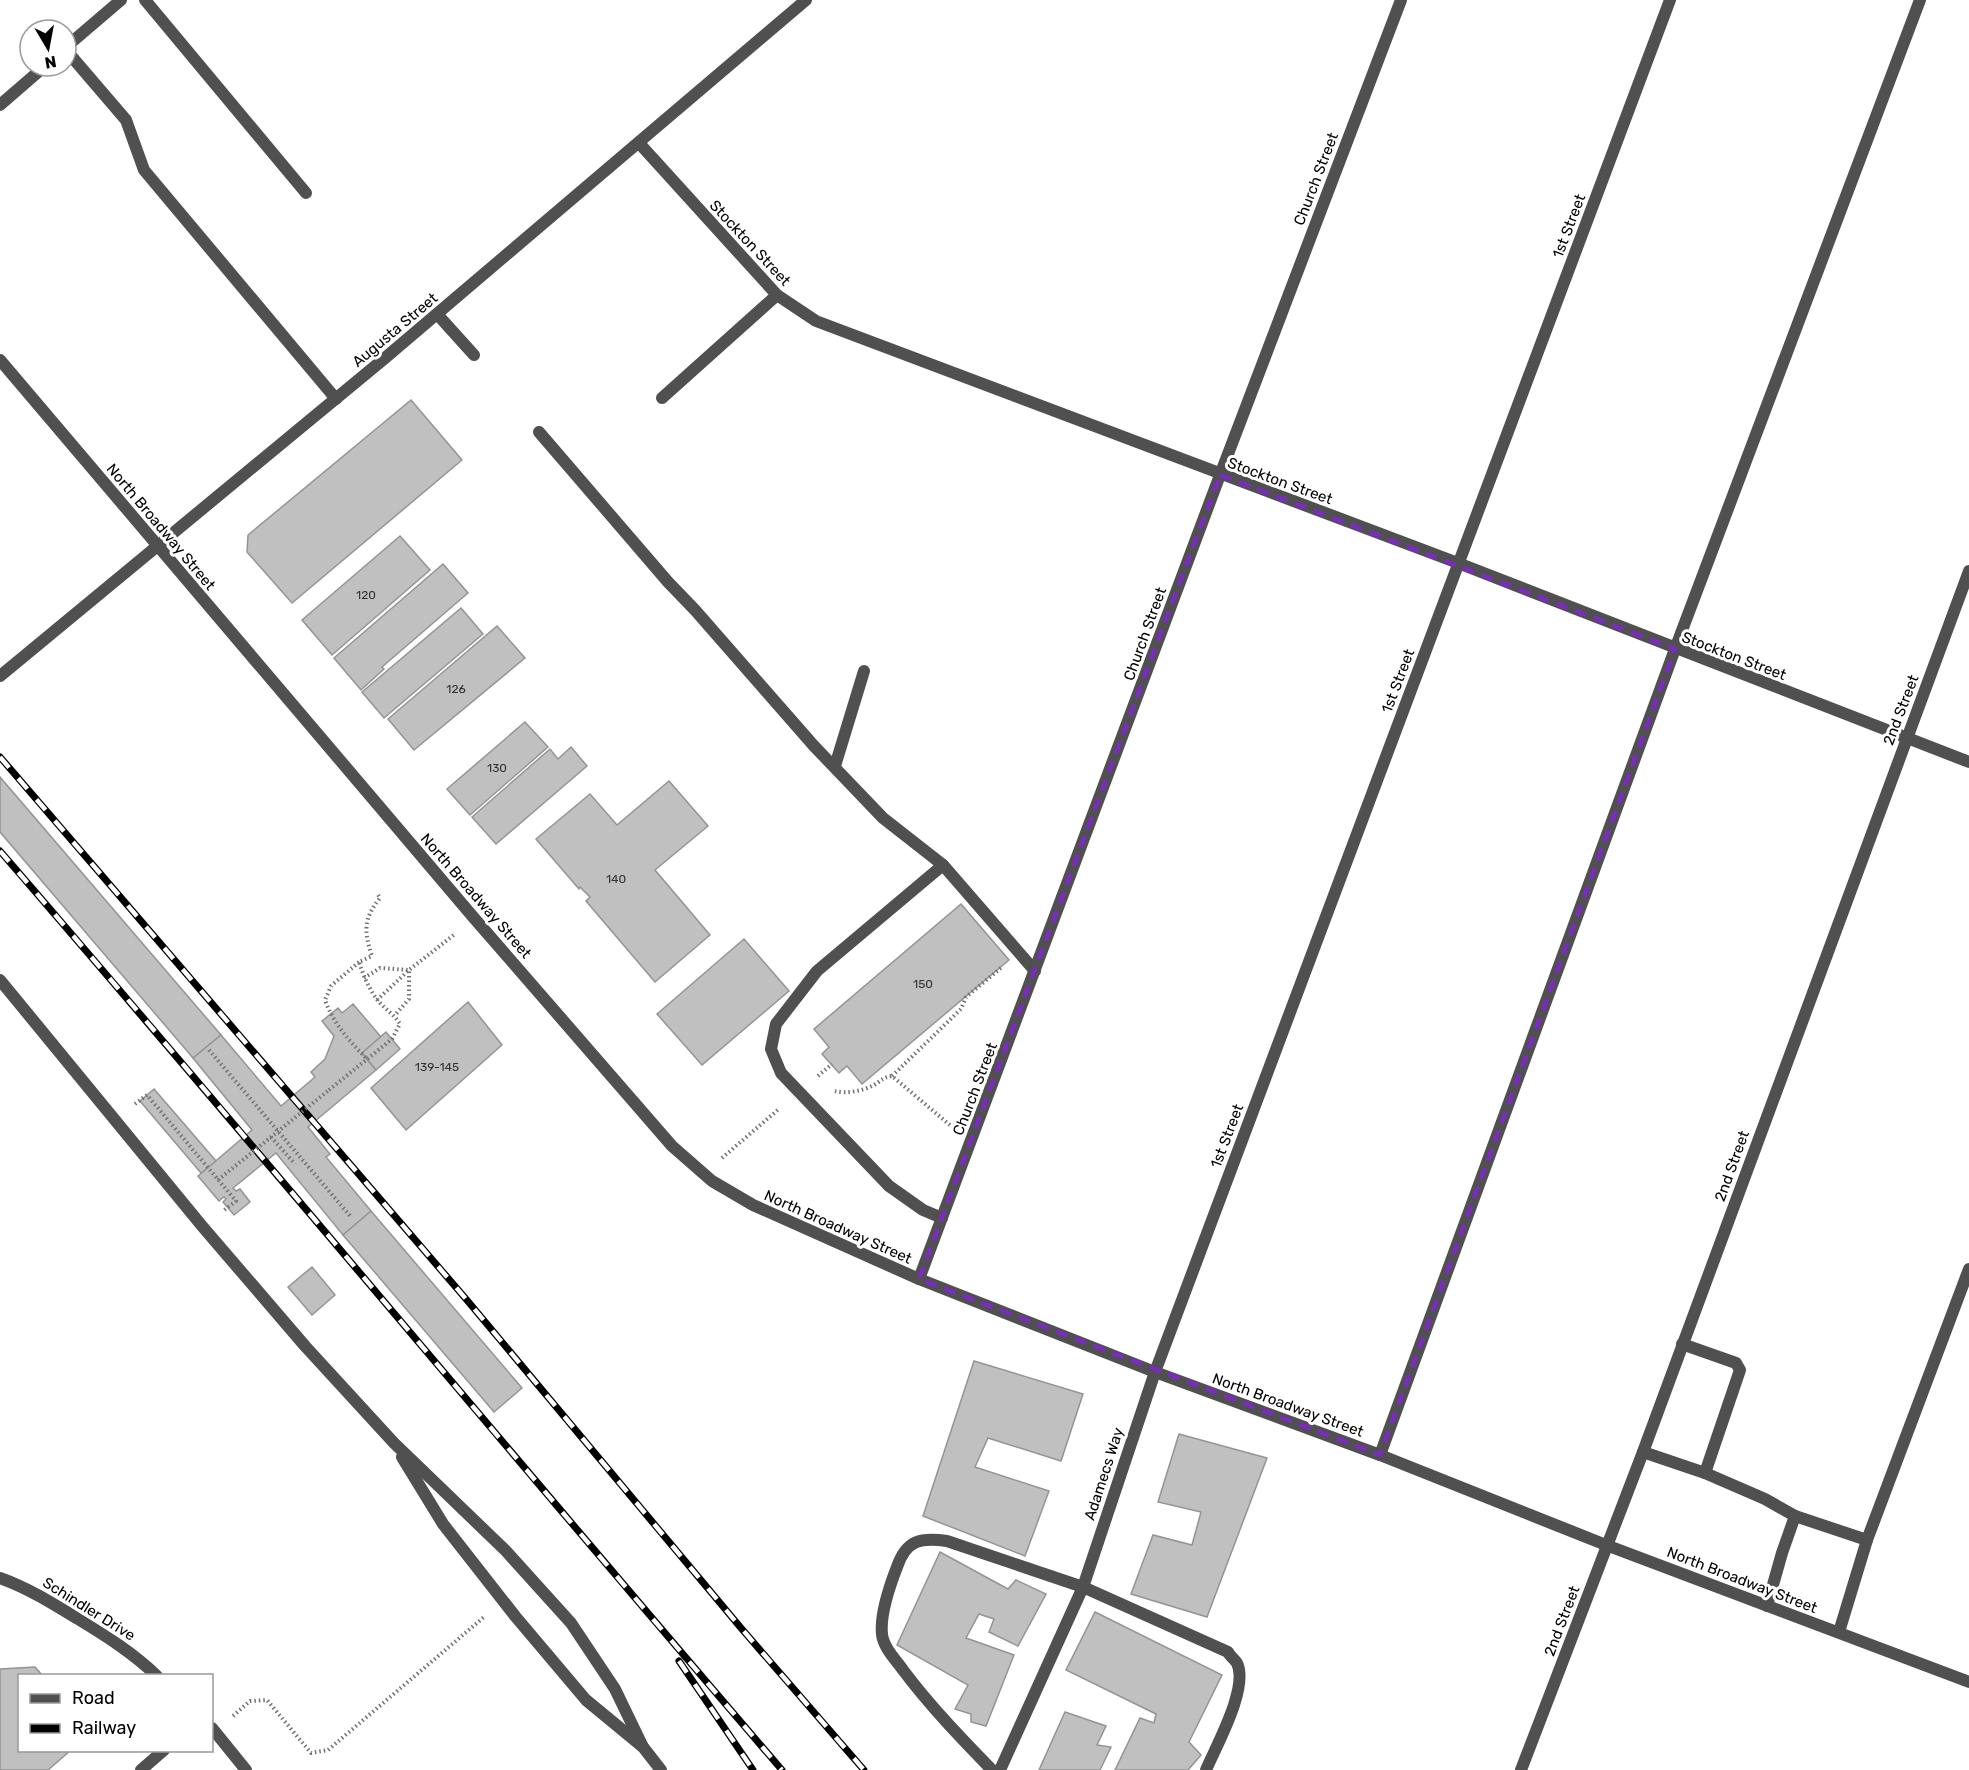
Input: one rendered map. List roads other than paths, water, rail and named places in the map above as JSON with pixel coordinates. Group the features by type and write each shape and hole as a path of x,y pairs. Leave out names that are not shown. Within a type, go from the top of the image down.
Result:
{"street":[{"path":"78,38 121,0"},
{"path":"145,0 306,193"},
{"name":"Augusta Street","path":"0,676 336,399 806,0"},
{"name":"Church Street","path":"919,1279 1220,475 1401,0"},
{"name":"1st Street","path":"1155,1372 1670,0"},
{"path":"1380,1455 1675,649 1920,0"},
{"path":"78,63 126,120 144,170 336,399"},
{"path":"0,105 31,78"},
{"name":"Stockton Street","path":"639,143 777,295 816,321 1458,563 1969,762"},
{"path":"662,398 777,295"},
{"path":"437,314 474,356"},
{"name":"North Broadway Street","path":"0,360 474,918 672,1146 712,1181 753,1205 919,1279 1155,1372 1380,1455 1606,1545 1969,1682"},
{"path":"538,432 814,746 883,818 943,865 1035,971"},
{"name":"2nd Street","path":"1521,1770 1643,1452 1969,571"},
{"path":"835,766 864,671"},
{"path":"942,1218 923,1210 889,1186 781,1073 771,1049 776,1024 817,971 943,865"},
{"path":"0,980 202,1226 300,1341 394,1443 506,1551 571,1623 615,1689 643,1748"},
{"path":"1839,1632 1867,1540 1969,1269"},
{"path":"1682,1344 1737,1363 1740,1370 1705,1473"},
{"name":"Adamecs Way","path":"1000,1770 1083,1587 1155,1372"},
{"path":"394,1443 443,1524 503,1601 586,1700 643,1748 661,1770"},
{"path":"1643,1452 1705,1473 1765,1499 1795,1516 1867,1540"},
{"path":"1767,1606 1795,1516"},
{"path":"992,1770 927,1702 892,1655 882,1637 883,1619 897,1566 904,1551 916,1540 930,1538 947,1541 1083,1587 1228,1652 1237,1664 1239,1677 1237,1692 1206,1770"},
{"name":"Schindler Drive","path":"0,1578 28,1588 139,1658 155,1674"},
{"path":"214,1731 246,1770"},
{"path":"141,1770 162,1752"}],"railway":[{"path":"0,757 466,1299 741,1628 864,1770"},
{"path":"0,851 782,1770"},
{"path":"679,1661 753,1770"}]}
